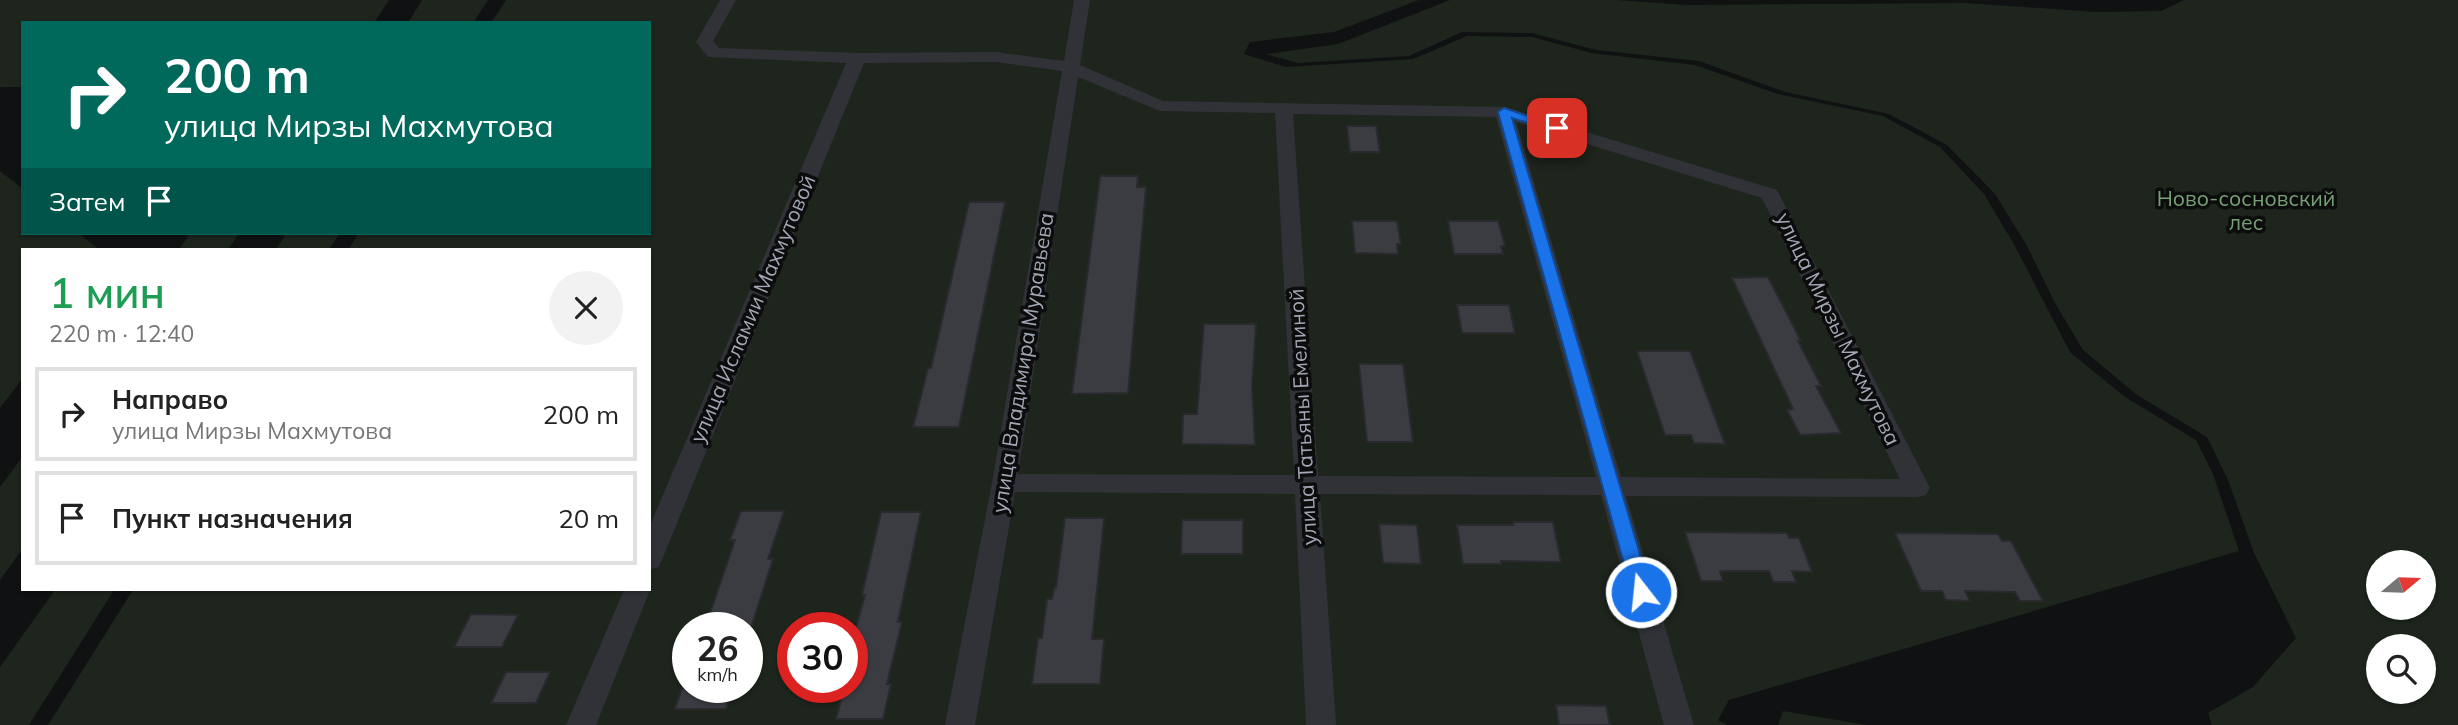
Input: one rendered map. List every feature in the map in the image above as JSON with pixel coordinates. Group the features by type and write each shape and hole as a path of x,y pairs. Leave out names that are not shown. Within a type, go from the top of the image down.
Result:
{"street":[{"path":"728,0 704,41 714,53 858,58 996,57 1069,67"},
{"name":"улица Владимира Муравьева","path":"960,725 1004,483 1069,67 1082,0"},
{"name":"улица Исламии Махмутовой","path":"651,555 858,58"},
{"name":"улица Мирзы Махмутова","path":"1069,67 1160,106 1504,112 1770,194 1917,488 1611,486"},
{"name":"улица Татьяны Емелиной","path":"1284,109 1321,725"},
{"path":"1504,112 1679,725"},
{"path":"1004,483 1611,486"},
{"path":"581,725 637,591"}],"green space":[{"path":"0,0 389,0 375,21 21,21 21,87 0,87"},
{"path":"422,0 488,0 474,21 409,21"},
{"path":"506,0 1419,0 1334,32 1250,42 1244,54 1286,67 1413,59 1467,36 1532,37 1592,53 1695,65 1778,94 1883,116 1940,147 1984,194 2015,246 2070,352 2125,397 2196,440 2213,474 2239,551 1729,700 1718,720 1727,725 48,725 132,591 651,591 651,248 349,248 358,235 651,235 651,21 492,21"},
{"name":"Ново-сосновский лес","path":"1450,0 1618,0 1686,5 1965,3 2096,12 2161,11 2184,0 2458,0 2458,725 2212,725 2208,713 2253,687 2296,638 2254,553 2228,480 2207,437 2137,395 2083,350 2055,303 2027,246 1995,194 1947,145 1889,114 1785,92 1699,61 1596,50 1532,33 1462,32 1409,56 1298,63 1266,54 1338,44"},
{"path":"0,171 21,187 21,235 81,235 97,248 21,248 21,381 0,408"},
{"path":"189,235 238,235 229,248 180,248"},
{"path":"285,235 339,235 330,248 277,248"},
{"path":"21,459 21,551 0,580 0,487"},
{"path":"54,591 113,591 29,725 0,725 0,667"},
{"path":"1783,711 1867,725 1778,725"}],"building":[{"path":"1347,126 1376,126 1380,152 1350,152"},
{"path":"1100,176 1138,176 1137,187 1146,187 1128,393 1072,394"},
{"path":"969,202 1005,202 959,427 913,427 928,368 931,368"},
{"path":"1352,221 1397,221 1401,244 1397,244 1398,254 1355,253"},
{"path":"1448,221 1498,221 1505,246 1501,246 1503,254 1454,254"},
{"path":"1768,277 1801,341 1798,341 1821,386 1816,386 1841,433 1800,435 1787,410 1793,409 1732,278"},
{"path":"1457,305 1509,305 1515,333 1462,333"},
{"path":"1204,324 1256,324 1252,386 1255,445 1182,444 1183,414 1197,414"},
{"path":"1637,351 1690,351 1725,444 1694,443 1691,435 1665,435"},
{"path":"1359,364 1403,364 1413,442 1367,442"},
{"path":"741,511 784,511 768,559 773,559 756,612 710,612 735,540 730,540"},
{"path":"881,512 921,512 898,622 902,622 887,684 891,684 883,719 836,719 840,703 868,703 868,612 860,612 865,595 862,595"},
{"path":"1065,518 1104,518 1092,639 1104,639 1100,684 1032,684 1047,599 1052,599 1056,588"},
{"path":"1182,520 1243,520 1243,554 1181,554"},
{"path":"1513,522 1553,522 1561,562 1501,561 1501,564 1463,564 1457,525 1513,525"},
{"path":"1379,524 1417,525 1421,564 1383,563"},
{"path":"1685,532 1787,533 1789,538 1799,538 1812,572 1792,571 1796,582 1773,582 1769,571 1720,571 1723,581 1701,581"},
{"path":"1895,533 1998,534 2002,541 2011,541 2043,601 2020,601 2015,592 1965,591 1970,601 1946,600 1942,591 1921,591"},
{"path":"471,614 518,615 502,647 454,647"},
{"path":"506,672 550,672 536,703 491,703"},
{"path":"677,703 728,703 726,709 675,709"},
{"path":"1556,705 1606,706 1610,725 1559,725"}],"route":[{"path":"1557,128 1504,112 1641,592"}]}
